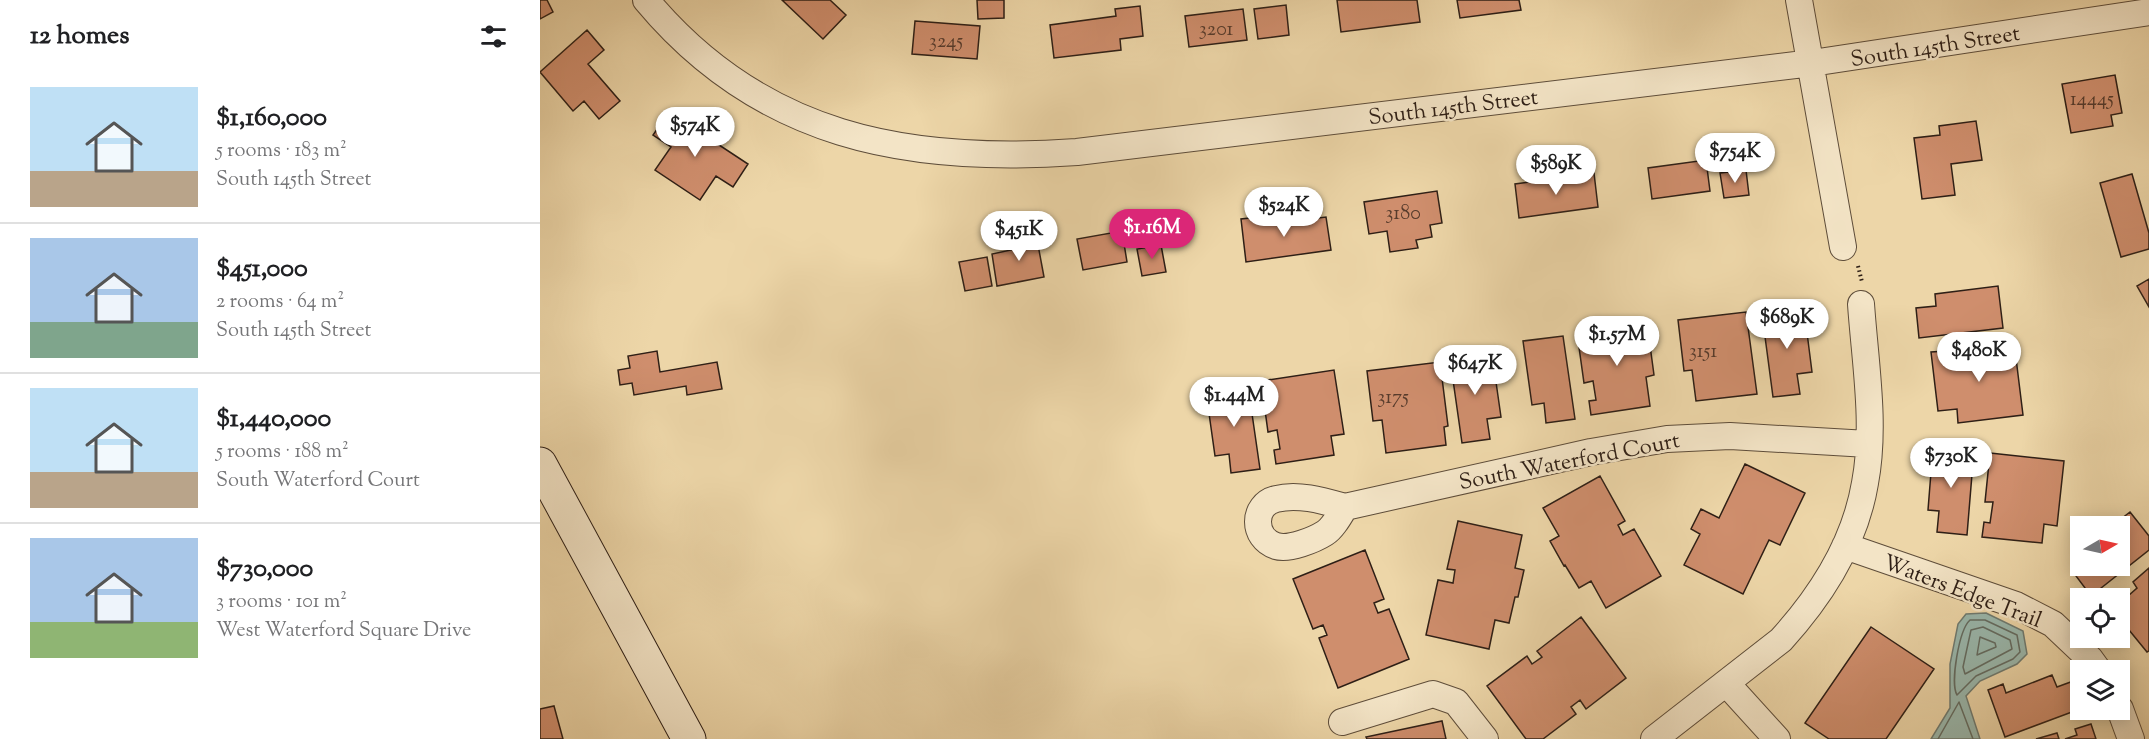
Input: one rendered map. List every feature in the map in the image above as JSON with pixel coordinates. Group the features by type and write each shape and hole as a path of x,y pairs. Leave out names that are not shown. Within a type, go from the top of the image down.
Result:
{"main road":[{"path":"540,464 689,739"}],"street":[{"name":"South 145th Street","path":"646,0 689,46 736,83 763,99 820,126 862,140 918,151 1026,156 1089,151 1812,63 2149,12"},
{"path":"1799,0 1843,248"},
{"path":"1654,739 1781,640 1799,621 1830,576 1845,546 1866,482 1869,418 1861,304"},
{"name":"South Waterford Court","path":"1345,507 1591,452 1667,439 1730,436 1868,444"},
{"name":"Waters Edge Trail","path":"1845,546 2016,605 2053,624 2092,660"},
{"path":"1727,684 1777,739"},
{"path":"1342,722 1434,694 1456,702 1485,739"},
{"path":"2124,720 2131,739"}],"path":[{"path":"1843,248 1857,260 1866,294 1861,304"}],"water":[{"path":"1986,613 2023,631 2027,654 2017,664 1980,681 1966,696 1980,739 1931,739 1950,708 1950,664 1958,624 1966,614"}],"building":[{"path":"540,0 547,0 553,12 540,19"},
{"path":"782,0 830,0 846,15 823,39"},
{"path":"977,0 1004,0 1004,18 978,19"},
{"path":"1337,0 1417,0 1420,22 1341,32"},
{"path":"1457,0 1519,0 1521,10 1460,18"},
{"path":"1286,5 1289,35 1258,39 1254,9"},
{"path":"1140,6 1143,36 1120,39 1121,50 1054,58 1050,25 1116,16 1115,9"},
{"path":"1243,9 1247,40 1189,47 1185,16"},
{"path":"915,21 980,26 977,59 912,54"},
{"path":"587,30 604,50 588,64 620,101 599,119 584,101 573,111 540,72"},
{"path":"2115,75 2122,113 2111,115 2113,126 2071,133 2062,84"},
{"path":"669,112 748,164 733,187 716,176 700,200 655,170 671,147 653,135"},
{"path":"1976,121 1982,160 1951,164 1955,195 1922,199 1914,138 1940,135 1939,126"},
{"path":"1706,160 1710,191 1652,199 1648,168"},
{"path":"1746,170 1749,195 1724,198 1720,173"},
{"path":"1594,173 1598,207 1519,218 1515,184"},
{"path":"2132,174 2149,233 2149,249 2121,257 2100,183"},
{"path":"1437,191 1442,223 1430,225 1432,237 1416,240 1418,248 1390,252 1387,231 1369,234 1364,202"},
{"path":"1268,216 1269,224 1326,217 1331,250 1246,262 1241,219"},
{"path":"1122,231 1127,262 1083,270 1077,239"},
{"path":"1036,234 1044,277 997,286 992,254 1011,250 1009,239"},
{"path":"1161,245 1166,272 1142,276 1137,249"},
{"path":"987,257 992,286 965,291 959,262"},
{"path":"2149,279 2149,307 2137,286"},
{"path":"1998,286 2003,328 1919,338 1916,308 1936,306 1935,294"},
{"path":"1804,309 1812,372 1797,374 1800,394 1773,397 1762,314"},
{"path":"1746,312 1757,394 1696,401 1692,370 1684,371 1678,320"},
{"path":"1647,323 1654,375 1646,377 1650,406 1591,415 1589,401 1596,400 1593,381 1584,383 1577,333"},
{"path":"1563,336 1575,419 1546,423 1544,403 1532,405 1523,341"},
{"path":"2014,342 2023,415 1958,423 1957,409 1938,411 1931,352 1946,351 1947,358 1967,356 1966,348"},
{"path":"657,351 660,372 717,362 722,389 687,395 686,386 634,395 632,383 620,385 618,370 630,368 628,356"},
{"path":"1492,354 1501,417 1487,419 1490,439 1462,443 1450,359"},
{"path":"1440,362 1448,426 1444,427 1446,445 1386,453 1382,420 1373,421 1367,371"},
{"path":"1334,370 1344,434 1331,436 1334,455 1276,464 1274,450 1280,449 1277,430 1268,432 1261,381"},
{"path":"1248,386 1260,469 1231,473 1229,454 1215,456 1206,392"},
{"path":"1933,447 1974,450 1967,535 1937,532 1939,511 1928,510"},
{"path":"1990,453 2064,461 2057,526 2044,524 2042,543 1982,537 1984,522 1990,523 1993,502 1985,502"},
{"path":"1745,464 1805,493 1780,545 1769,540 1743,594 1684,565 1700,534 1691,529 1701,509 1719,518"},
{"path":"1600,476 1625,521 1618,525 1623,535 1634,529 1661,576 1606,608 1591,581 1579,588 1564,566 1550,541 1559,536 1543,508"},
{"path":"2130,512 2149,536 2149,550 2130,565 2130,516 2125,516"},
{"path":"1458,521 1522,535 1515,568 1524,570 1518,597 1515,597 1509,623 1495,620 1489,649 1426,635 1438,580 1453,583 1455,570 1447,569"},
{"path":"1365,550 1384,599 1374,603 1378,613 1389,609 1409,659 1338,688 1319,638 1327,635 1323,625 1313,629 1293,579"},
{"path":"2149,568 2149,651 2147,652 2130,631 2130,594 2137,588 2133,582"},
{"path":"2076,576 2116,576 2101,588 2085,588"},
{"path":"1581,617 1626,678 1586,709 1580,700 1571,707 1576,714 1543,739 1526,739 1487,686 1527,656 1532,664 1542,657 1537,651"},
{"path":"1871,627 1934,669 1886,739 1829,739 1805,723"},
{"path":"2052,675 2057,687 2070,682 2070,713 2005,737 1988,690 2003,684 2006,693"},
{"path":"554,706 563,739 540,739 540,709"},
{"path":"1442,721 1446,739 1367,739 1366,737"},
{"path":"2091,724 2096,739 2065,739 2077,735 2075,729"},
{"path":"2057,733 2059,739 2036,739"}]}
